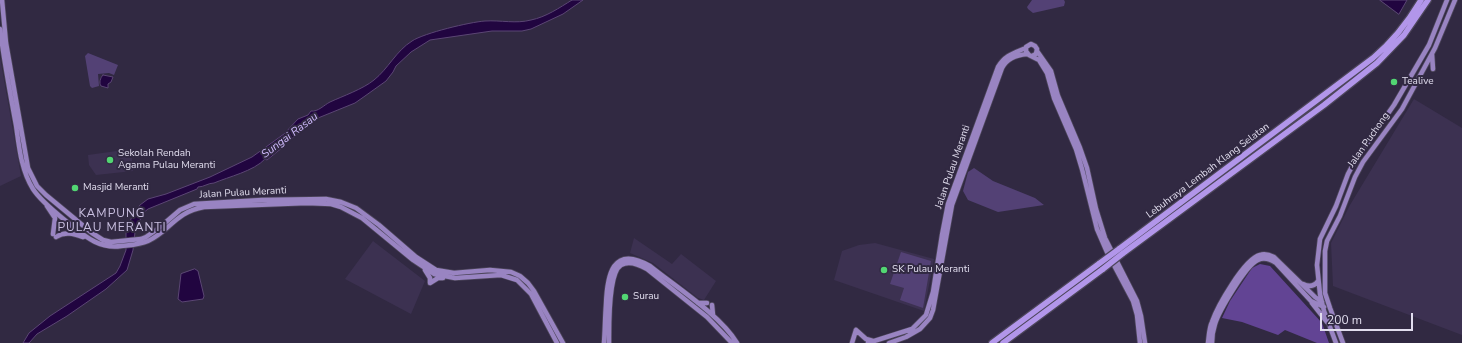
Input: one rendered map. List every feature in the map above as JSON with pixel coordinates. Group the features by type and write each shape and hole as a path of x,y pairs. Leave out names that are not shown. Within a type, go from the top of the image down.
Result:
{"highway":[{"name":"Lebuhraya Lembah Klang Selatan","path":"992,343 1373,58 1387,46 1399,32 1421,0"},
{"name":"Lebuhraya Lembah Klang Selatan","path":"1003,343 1324,106 1378,63 1404,35 1428,0"}],"main road":[{"name":"Jalan Pulau Meranti","path":"2,0 6,43 28,168 32,178 46,195 92,233 103,240 119,244"},
{"name":"Jalan Puchong","path":"1336,343 1323,304 1318,281 1318,250 1320,239 1336,206 1348,174 1356,159 1394,105 1429,45 1447,0"},
{"name":"Jalan Puchong","path":"1343,343 1330,307 1325,286 1325,246 1340,216 1355,177 1363,162 1402,109 1432,54 1455,0"},
{"name":"Jalan Pulau Meranti","path":"0,29 24,169 33,189 40,198 87,238 101,245 141,241 155,236 182,215 195,209 283,204 331,204 351,211 362,218 423,267 434,274 446,278 501,274 517,280 531,294 557,343"},
{"path":"1140,343 1137,315 1133,301 1104,246 1097,229 1076,149 1054,98 1047,73 1039,60 1030,55 1026,48 1032,44 1051,71 1058,96 1087,168 1105,238 1137,301 1145,343"},
{"name":"Jalan Pulau Meranti","path":"868,343 912,329 926,316 933,292 948,204 998,67 1004,58 1010,53 1026,48"},
{"path":"1030,55 1036,54 1037,51"},
{"path":"1432,54 1433,69"},
{"name":"Jalan Pulau Meranti","path":"889,343 914,333 930,318 937,293 952,205 1002,68 1009,59 1019,55 1030,55"},
{"path":"1406,84 1420,64 1424,62 1427,64"},
{"path":"40,198 55,218 55,236 70,233 87,238"},
{"name":"Jalan Pulau Meranti","path":"141,241 180,210 194,204 256,200 308,199 326,199 341,202 364,213 416,257 436,270 454,273 501,270 520,276 534,291 563,343"},
{"path":"1327,224 1329,230 1332,232"},
{"path":"1208,343 1212,322 1217,311 1240,272 1247,263 1260,254 1274,257 1323,304"},
{"path":"604,343 608,281 613,266 618,261 629,258 642,261 714,317 738,343"},
{"path":"1212,343 1215,324 1230,295 1257,260 1264,258 1270,259 1276,263 1311,301 1330,327"},
{"path":"609,343 611,292 613,282 619,265 627,263 636,264 647,269 707,317 732,343"},
{"path":"423,267 428,273 430,283 438,278 446,278"},
{"path":"1297,279 1309,286 1315,285 1318,281"},
{"path":"1311,301 1330,307"},
{"path":"696,303 709,304 714,317"},
{"path":"852,343 856,330 866,339 876,341"}],"shaded area":[{"path":"1032,0 1064,0 1065,2 1064,6 1033,13 1027,7"},
{"path":"88,53 118,65 114,75 109,73 98,74 99,86 92,88 90,86 85,56"},
{"path":"0,57 21,176 0,186"},
{"path":"1414,99 1462,128 1462,335 1333,286 1331,243 1350,205"},
{"name":"Sekolah Rendah Agama Pulau Meranti","path":"131,149 133,171 96,175 89,165 88,155"},
{"path":"974,168 993,181 1035,198 1044,205 998,212 968,200 963,191 968,172"},
{"path":"634,238 672,264 681,254 716,281 704,300 698,298 653,263 630,253"},
{"path":"373,241 425,281 411,314 345,279"},
{"name":"SK Pulau Meranti","path":"875,243 934,259 924,311 834,280 842,251 859,245"},
{"path":"901,252 931,261 923,308 900,300 904,288 890,284"},
{"path":"1260,264 1270,266 1322,323 1329,343 1317,343 1285,330 1278,335 1242,322 1222,318 1230,301 1252,268"}],"water":[{"name":"Sungai Rasau","path":"572,0 583,0 563,14 531,29 522,31 492,31 430,40 411,52 396,66 386,81 355,103 318,118 290,140 286,140 283,147 267,160 265,159 254,167 241,173 198,187 197,189 148,209 143,213 135,232 133,250 127,270 106,289 67,316 37,334 29,343 23,343 29,333 50,316 116,273 126,250 126,232 133,214 140,205 148,199 166,194 210,177 252,157 284,134 298,119 308,115 311,111 319,109 330,102 359,89 379,76 406,45 418,38 447,28 478,22 520,22 537,19"},
{"path":"1380,0 1407,0 1399,14"},
{"path":"103,75 113,77 111,82 108,84 108,88 100,85"},
{"path":"195,269 198,271 204,296 203,299 182,302 178,299 181,274"}],"place":[{"name":"Tealive","path":"1394,82"},
{"name":"Sekolah Rendah Agama Pulau Meranti","path":"110,160"},
{"name":"Masjid Meranti","path":"75,188"},
{"name":"SK Pulau Meranti","path":"884,270"},
{"name":"Surau","path":"625,297"}],"district":[{"name":"KAMPUNG PULAU MERANTI","path":"112,221"}]}
